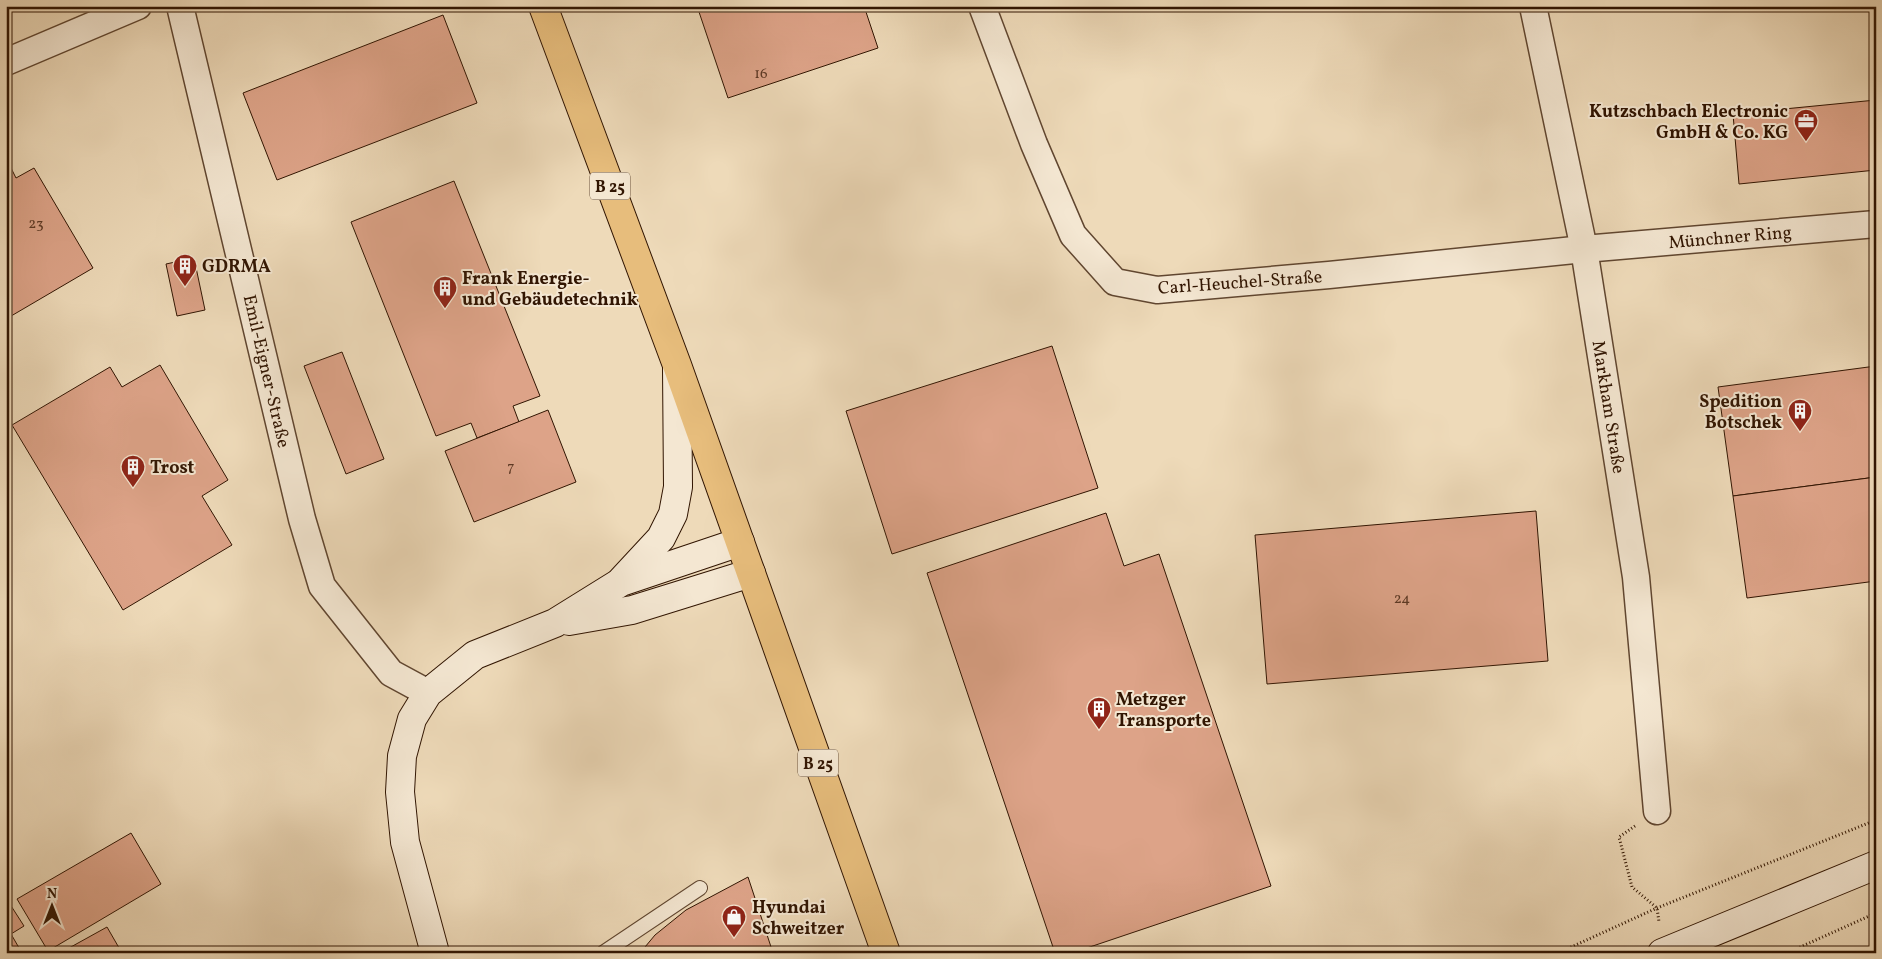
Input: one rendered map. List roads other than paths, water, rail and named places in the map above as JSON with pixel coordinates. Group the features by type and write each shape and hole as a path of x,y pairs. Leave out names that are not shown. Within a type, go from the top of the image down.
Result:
{"main road":[{"name":"B 25","path":"542,6 676,365 886,953"},
{"path":"621,582 661,538 673,514 678,487 676,365"},
{"path":"435,953 405,842 400,792 402,756 412,718 428,693 476,655 556,623 621,582 740,542"},
{"path":"556,623 632,610 751,573"},
{"path":"1662,953 1876,865"}],"street":[{"path":"6,62 138,6"},
{"name":"Emil-Eigner-Straße","path":"180,6 302,519 322,586 391,673 428,693"},
{"name":"Carl-Heuchel-Straße","path":"982,6 1034,144 1073,235 1115,282 1157,290 1329,276 1584,249"},
{"name":"Markham Straße","path":"1533,6 1584,249 1636,577 1657,811"},
{"name":"Münchner Ring","path":"1584,249 1876,224"}],"lane":[{"path":"603,953 700,888"}],"place":[{"name":"Kutzschbach Electronic GmbH & Co. KG","path":"1806,142"},
{"name":"GDRMA","path":"185,287"},
{"name":"Frank Energie- und Gebäudetechnik","path":"445,309"},
{"name":"Spedition Botschek","path":"1800,432"},
{"name":"Trost","path":"133,488"},
{"name":"Metzger Transporte","path":"1099,730"},
{"name":"Hyundai Schweitzer","path":"734,938"}]}
